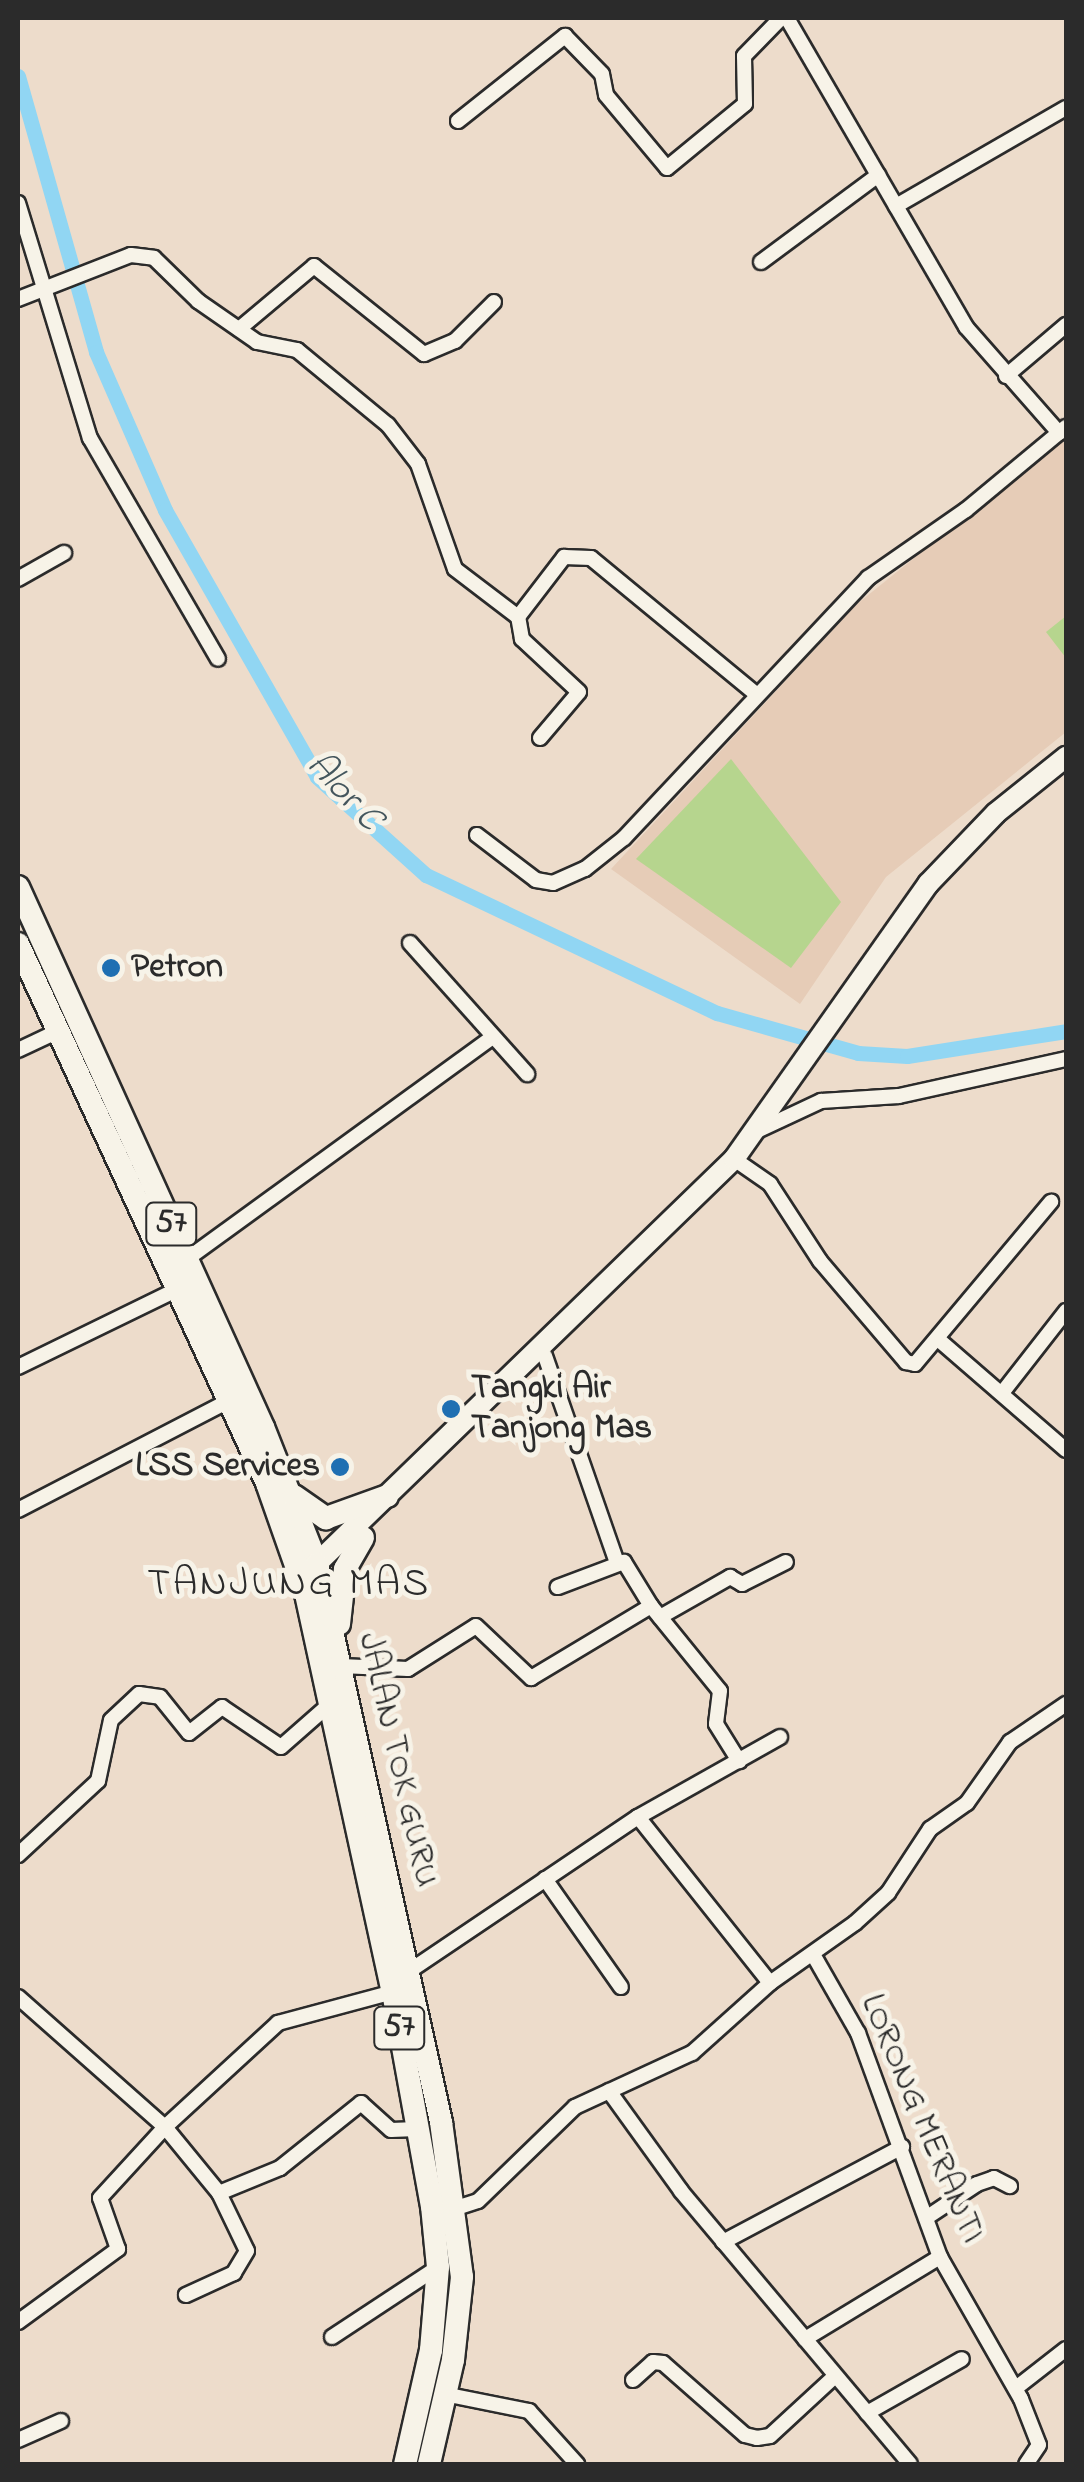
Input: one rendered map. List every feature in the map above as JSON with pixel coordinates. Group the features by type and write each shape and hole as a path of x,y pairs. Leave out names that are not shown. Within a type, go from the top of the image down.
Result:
{"main road":[{"path":"311,1579 363,1538 609,1292 621,1271 734,1159 758,1132 948,860 1066,756"},
{"name":"JALAN TOK GURU","path":"18,887 288,1490 311,1579 331,1703 393,1992 438,2267 432,2350 404,2464"},
{"name":"JALAN TOK GURU","path":"18,944 334,1633 441,2122 462,2276 430,2464"},
{"path":"311,1579 387,1496 605,1278 621,1271"},
{"path":"288,1490 326,1518 387,1496"},
{"path":"334,1633 345,1569 363,1538"}],"street":[{"path":"458,121 566,36 602,74 606,94 667,168 745,104 744,56 784,18 966,326 1006,376 1062,430 966,510 868,578 755,693 624,838 571,878 536,880 477,835"},
{"path":"896,206 1066,108"},
{"path":"761,262 878,175"},
{"path":"18,203 106,470 218,659"},
{"path":"18,299 103,266 148,254 238,330 259,342 297,350 388,425 418,464 455,569 518,617 522,639 579,692 540,738"},
{"path":"238,330 314,266 424,354 444,349 494,302"},
{"path":"1006,376 1066,325"},
{"path":"18,579 64,553"},
{"path":"518,617 560,560 581,554 755,693"},
{"path":"410,943 526,1074"},
{"path":"18,1050 56,1032"},
{"path":"187,1259 492,1036"},
{"path":"758,1132 821,1101 899,1096 1066,1058"},
{"path":"734,1159 770,1184 820,1261 906,1362 916,1364 1051,1202"},
{"path":"18,1367 176,1290"},
{"path":"1002,1393 1064,1321"},
{"path":"938,1340 1066,1450"},
{"path":"545,1356 616,1560 630,1567 655,1611 720,1691 716,1724 739,1760"},
{"path":"18,1510 228,1401"},
{"path":"558,1587 616,1560"},
{"path":"341,1666 408,1669 476,1626 531,1678 655,1611 730,1577 742,1584 786,1562"},
{"path":"18,1855 98,1782 111,1720 139,1694 160,1697 189,1733 222,1707 281,1747 331,1703"},
{"path":"450,2210 478,2201 556,2120 608,2091 692,2054 770,1982 814,1956 888,1893 921,1839 967,1804 1010,1742 1066,1704"},
{"path":"408,1972 638,1816 780,1737"},
{"path":"638,1816 770,1982"},
{"path":"545,1879 621,1987"},
{"name":"LORONG MERANTI","path":"814,1956 858,2034 940,2258 1016,2388 1039,2445 1026,2464"},
{"path":"18,2322 118,2249 100,2198 165,2127 278,2023 393,1992"},
{"path":"18,1996 165,2127 219,2193 242,2237 245,2263 186,2296"},
{"path":"608,2091 722,2242 910,2464"},
{"path":"219,2193 280,2168 361,2103 390,2130 417,2129"},
{"path":"722,2242 902,2147"},
{"path":"926,2218 977,2184 994,2178 1010,2186"},
{"path":"805,2339 940,2258"},
{"path":"332,2337 438,2267"},
{"path":"1016,2388 1066,2349"},
{"path":"867,2413 962,2359"},
{"path":"634,2380 653,2362 663,2363 745,2435 757,2438 770,2436 835,2376"},
{"path":"444,2394 528,2411 577,2464"},
{"path":"18,2440 61,2421"}],"shaded area":[{"path":"1066,436 1066,732 886,877 800,1004 611,869 857,604"}],"green space":[{"path":"1066,616 1066,658 1046,632"},
{"path":"731,759 841,902 791,968 636,859"}],"waterway":[{"name":"Alor C","path":"18,76 96,352 165,510 317,777 426,875 717,1013 858,1053 907,1056 1066,1031"}],"place":[{"name":"Petron","path":"111,968"},
{"name":"Tangki Air Tanjong Mas","path":"451,1409"},
{"name":"LSS Services","path":"340,1467"}],"district":[{"name":"TANJUNG MAS","path":"289,1585"}]}
